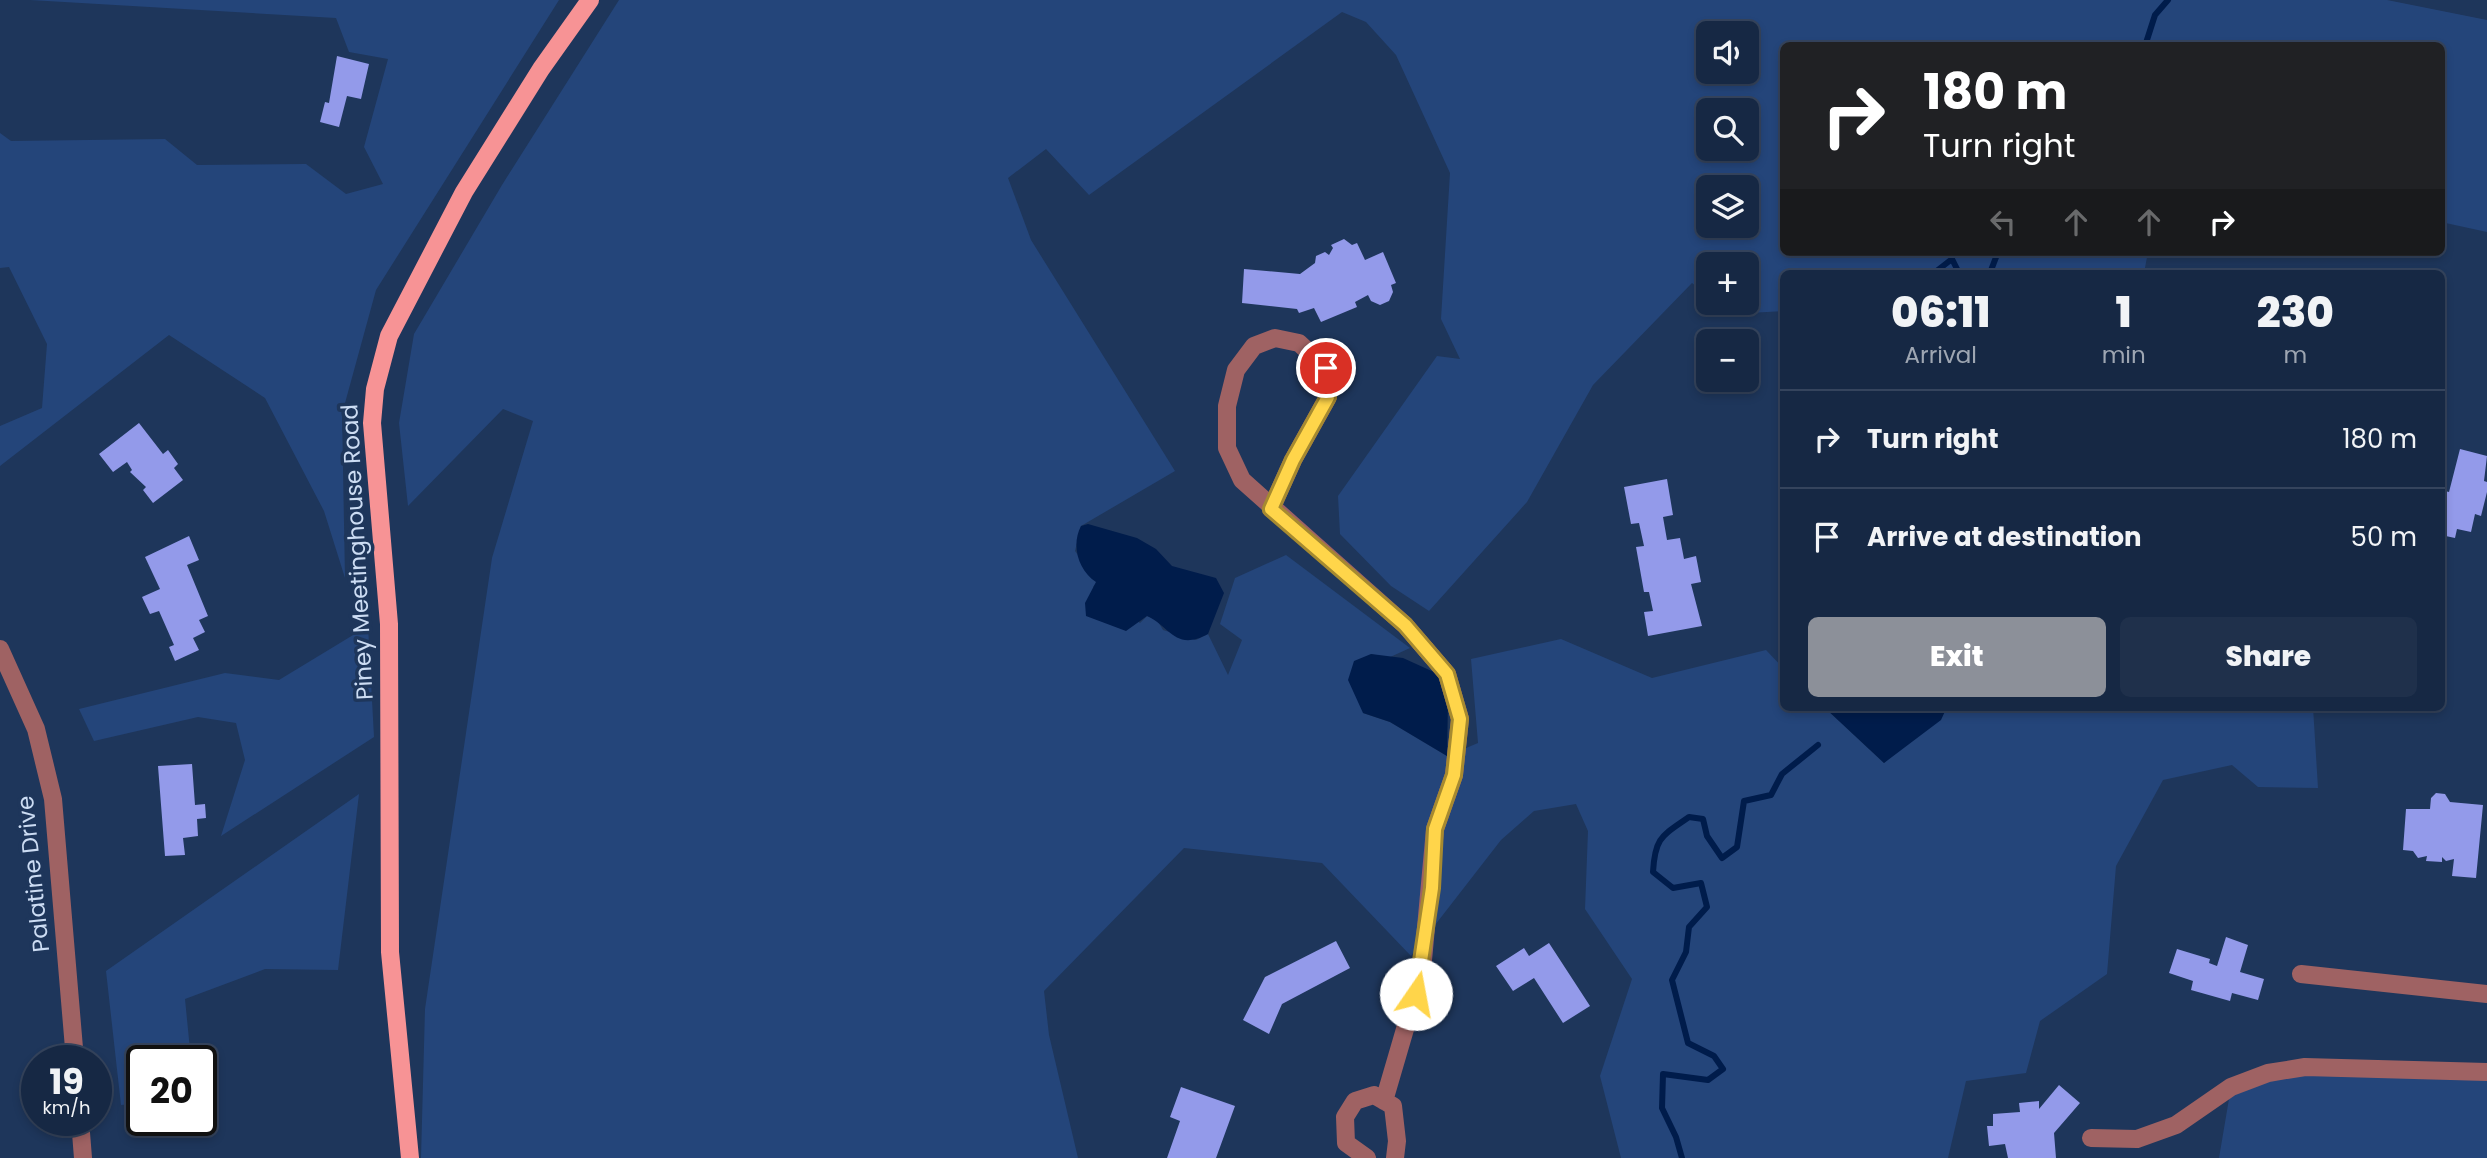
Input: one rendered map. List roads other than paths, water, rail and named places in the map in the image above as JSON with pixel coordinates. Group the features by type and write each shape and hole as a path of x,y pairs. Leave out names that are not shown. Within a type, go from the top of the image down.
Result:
{"main road":[{"name":"Piney Meetinghouse Road","path":"410,1158 390,952 389,624 372,423 375,389 389,336 464,192 541,69 590,0"}],"street":[{"path":"1271,509 1293,460 1328,397 1326,368 1299,343 1275,338 1254,346 1236,370 1227,406 1227,448 1242,480 1271,509 1405,625 1447,674 1460,719 1454,775 1435,829 1422,971 1384,1101"},
{"name":"Palatine Drive","path":"0,649 36,729 53,799 74,1045"},
{"path":"2301,974 2487,994"},
{"path":"2091,1138 2137,1139 2176,1125 2231,1087 2268,1073 2305,1067 2487,1072"},
{"path":"1367,1158 1346,1143 1345,1117 1355,1101 1374,1096 1392,1106 1397,1141 1395,1158"},
{"path":"81,1136 83,1158"}],"waterway":[{"path":"2146,42 2155,15 2168,0"},
{"path":"1991,270 1996,256"},
{"path":"1938,270 1952,259 1958,270"},
{"path":"1682,1158 1676,1137 1662,1108 1663,1074 1708,1080 1723,1069 1714,1056 1688,1043 1672,980 1686,952 1689,927 1707,907 1701,883 1673,888 1653,872 1658,844 1666,834 1689,817 1703,819 1707,836 1722,858 1737,847 1744,801 1771,795 1782,774 1818,745"}]}
